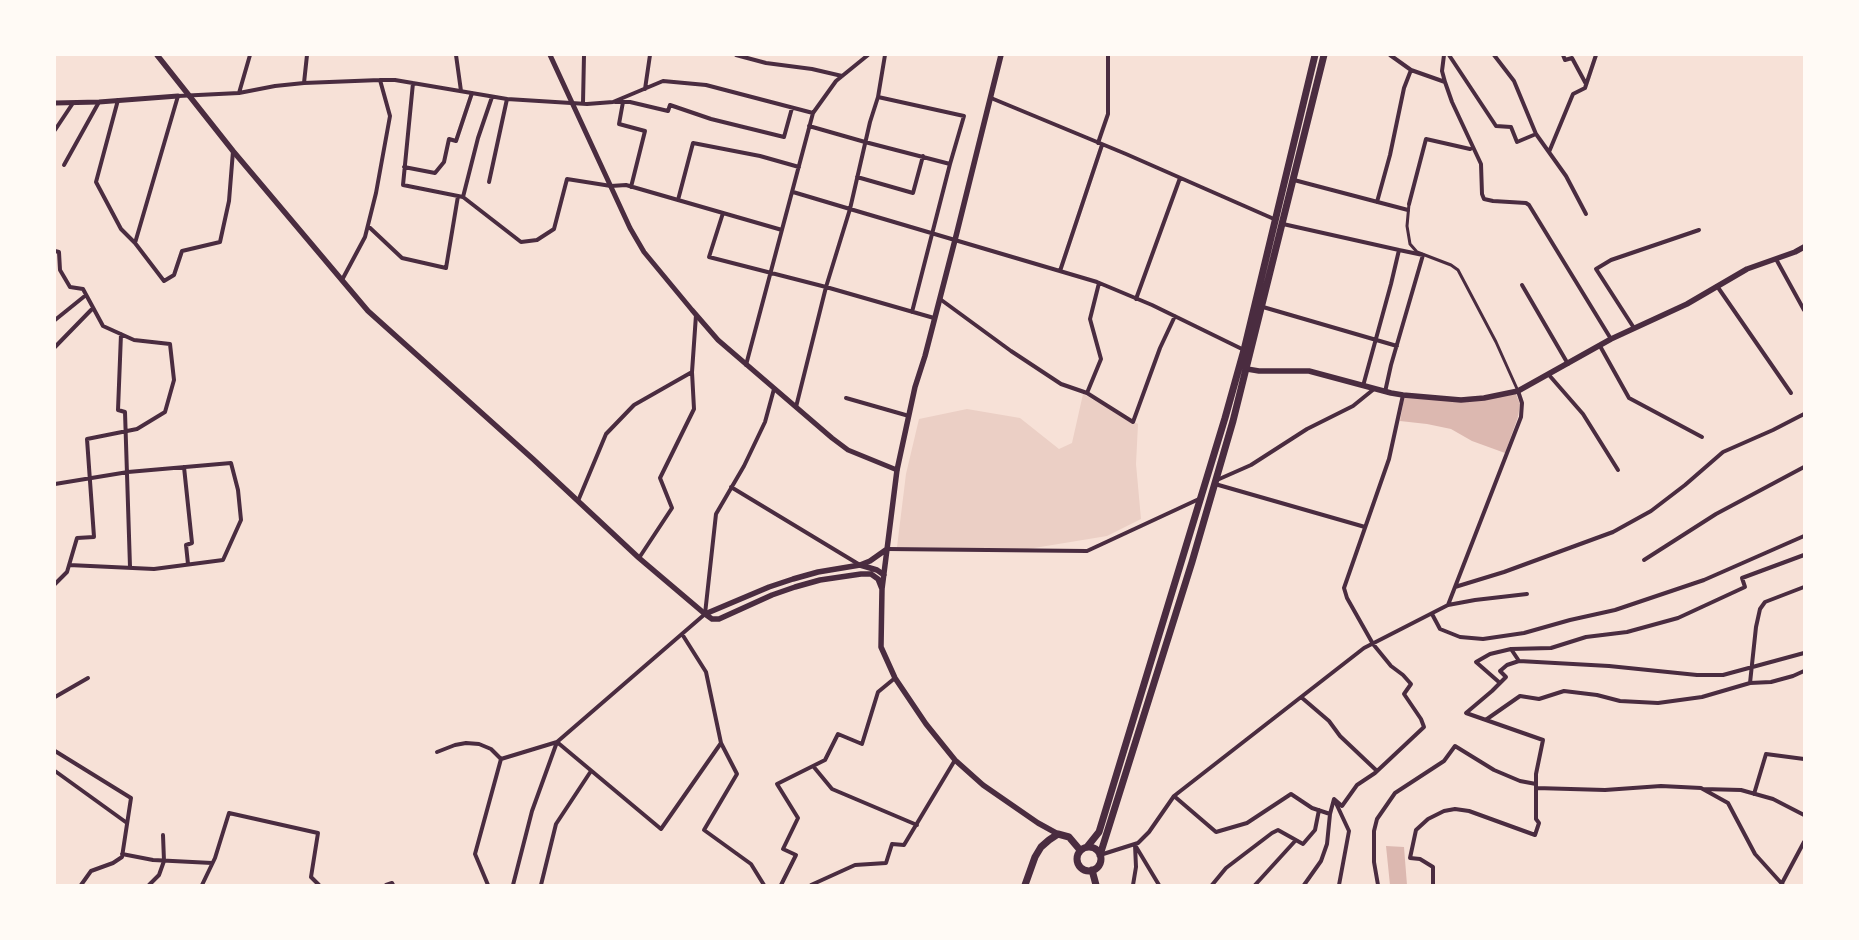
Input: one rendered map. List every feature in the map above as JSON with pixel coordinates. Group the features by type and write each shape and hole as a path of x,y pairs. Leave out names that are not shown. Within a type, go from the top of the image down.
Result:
{"highway":[{"path":"1315,55 1244,350 1099,832 1077,857 1078,865 1084,870 1092,870 1099,866 1100,854 1216,482 1263,307 1324,55"},
{"path":"1025,885 1035,857 1041,847 1058,834 1069,837 1084,848 1095,848 1100,854"},
{"path":"1092,870 1096,885"}],"main road":[{"path":"157,55 233,151 368,311 639,558 705,614 712,619 719,619 772,595 795,587 820,580 861,574 871,574 878,579 882,589"},
{"path":"1001,55 897,470 882,589 881,648 895,678 926,724 955,760 982,785 1058,834"},
{"path":"1247,369 1260,371 1309,371 1385,392 1461,400 1484,398 1518,391 1611,339 1687,304 1747,269 1804,247"},
{"path":"705,614 793,579 818,572 860,565 870,561 887,549"},
{"path":"860,565 878,570 884,575"}],"street":[{"path":"239,93 250,55"},
{"path":"304,83 308,55"},
{"path":"456,55 461,91"},
{"path":"550,55 630,228 644,252 696,315 718,340 746,365 848,450 897,470"},
{"path":"582,104 584,55"},
{"path":"645,89 650,55"},
{"path":"736,55 766,63 812,69 842,76"},
{"path":"746,365 814,113 836,81 868,55"},
{"path":"796,407 826,287 850,209 865,142 878,97 885,55"},
{"path":"1060,271 1108,114 1108,55"},
{"path":"1390,55 1411,70 1445,82"},
{"path":"1444,55 1442,71 1445,82 1452,102 1481,164 1482,194 1484,199 1526,203 1529,205 1611,339"},
{"path":"1449,55 1496,126 1511,127 1517,142 1536,134"},
{"path":"1494,55 1514,81 1536,134 1566,176 1586,214"},
{"path":"1563,55 1564,60 1572,58 1586,84"},
{"path":"1549,152 1572,94 1585,88 1596,55"},
{"path":"1377,202 1390,155 1404,88 1411,70"},
{"path":"342,280 365,237 376,193 390,116 380,80"},
{"path":"55,103 239,93 304,83 380,80 413,83 507,99 582,104 630,102 668,111 670,105 711,119 784,137 792,108"},
{"path":"612,102 663,81 706,85 814,113"},
{"path":"413,83 403,185 463,197 521,242 538,240 554,229 567,179 631,187 782,230"},
{"path":"404,167 435,173 444,162 449,139 456,141 472,93"},
{"path":"135,243 178,96"},
{"path":"463,197 478,138 492,97"},
{"path":"878,97 964,116 912,312"},
{"path":"991,98 1274,219"},
{"path":"489,182 507,99"},
{"path":"118,100 96,182 121,229 135,243 164,281 174,275 182,251 220,242 229,201 233,151"},
{"path":"64,165 99,102"},
{"path":"623,102 619,124 645,131 631,187"},
{"path":"55,130 73,103"},
{"path":"809,126 950,164"},
{"path":"1423,255 1417,252 1410,244 1406,226 1409,204 1426,138 1470,149 1473,147"},
{"path":"678,200 693,143 760,156 800,167"},
{"path":"857,177 913,193 923,156"},
{"path":"1136,299 1180,178"},
{"path":"1294,180 1408,210"},
{"path":"793,192 1099,283 1175,316 1244,350"},
{"path":"368,226 402,258 446,268 458,196"},
{"path":"723,213 709,257 826,287 934,318"},
{"path":"1282,224 1423,255 1451,264 1458,270 1496,342 1518,391 1522,403 1521,417 1448,605"},
{"path":"1634,328 1596,269 1611,260 1700,230"},
{"path":"1362,386 1399,250"},
{"path":"55,251 59,252 60,270 70,287 83,289 103,326 134,340 170,344 174,380 165,412 138,429 87,439 94,537 77,538 67,572 55,584"},
{"path":"1385,392 1423,255"},
{"path":"1776,259 1804,310"},
{"path":"1087,393 1101,359 1090,319 1099,283"},
{"path":"1522,285 1568,364"},
{"path":"1717,286 1791,393"},
{"path":"55,320 86,295"},
{"path":"940,299 1061,384 1087,393 1133,422 1160,348 1175,316"},
{"path":"1263,307 1397,346"},
{"path":"55,347 93,308"},
{"path":"639,558 672,508 660,478 694,409 692,372 696,315"},
{"path":"121,334 118,410 125,412 127,431 130,567"},
{"path":"1600,346 1629,398 1702,436"},
{"path":"578,501 606,434 634,405 692,372"},
{"path":"1549,375 1583,414 1618,470"},
{"path":"501,759 557,742 705,614 716,514 765,422 774,388"},
{"path":"1216,482 1251,465 1307,429 1353,406 1374,389"},
{"path":"1334,799 1342,806 1357,786 1377,771 1424,727 1422,719 1404,694 1411,684 1403,674 1391,666 1373,644 1347,598 1344,588 1389,459 1403,395"},
{"path":"846,398 909,416"},
{"path":"1455,587 1504,572 1613,532 1651,511 1723,452 1804,414"},
{"path":"55,484 128,472 231,463 238,490 241,520 223,560 154,569 69,565"},
{"path":"184,467 192,543 186,545 188,564"},
{"path":"1644,560 1716,514 1804,467"},
{"path":"1216,482 1365,527"},
{"path":"731,487 860,565"},
{"path":"887,549 1087,551 1201,498"},
{"path":"1432,614 1440,629 1460,637 1483,639 1524,633 1615,610 1704,580 1804,536"},
{"path":"1500,683 1476,662 1490,654 1511,649 1551,648 1586,637 1627,632 1678,618 1745,587 1742,578 1804,555"},
{"path":"1750,683 1760,610 1765,602 1804,587"},
{"path":"1100,854 1135,845 1149,832 1174,796 1364,648 1448,605 1527,594"},
{"path":"682,634 706,672 722,743 737,774 704,830 751,864 764,885"},
{"path":"1511,649 1519,662"},
{"path":"1433,885 1433,867 1420,859 1410,858 1416,830 1428,819 1444,811 1469,811 1535,835 1539,823 1536,819 1536,774 1543,740 1466,713 1506,678 1500,671 1507,665 1519,662 1609,666 1697,675 1723,675 1790,656 1804,654"},
{"path":"1487,720 1520,696 1539,699 1564,691 1597,695 1620,701 1658,703 1702,697 1750,683 1771,682 1804,671"},
{"path":"55,697 88,678"},
{"path":"781,885 796,856 783,849 798,818 777,784 825,760 838,734 862,744 878,692 895,678"},
{"path":"1301,697 1329,721 1340,736 1377,771"},
{"path":"557,742 661,829 722,743"},
{"path":"512,885 532,811 557,742"},
{"path":"437,752 455,745 466,743 479,744 491,749 501,759"},
{"path":"1378,885 1374,862 1374,831 1377,819 1395,793 1444,761 1455,746 1494,770 1536,786 1605,790 1661,786 1741,790 1773,799 1804,815"},
{"path":"55,751 131,798 122,857 91,872 81,885"},
{"path":"1754,794 1766,754 1804,759"},
{"path":"488,885 476,854 501,759"},
{"path":"811,885 855,865 886,863 892,844 904,845 955,760"},
{"path":"813,766 832,789 917,825"},
{"path":"55,771 126,823"},
{"path":"541,885 556,824 591,771"},
{"path":"1701,788 1728,803 1755,854 1782,885 1804,842"},
{"path":"1174,796 1216,832 1247,823 1291,794 1312,808 1330,814"},
{"path":"1304,885 1321,861 1327,844 1330,814 1334,799"},
{"path":"1334,799 1349,831 1339,885"},
{"path":"1212,885 1226,868 1278,830 1303,844 1315,830 1319,810"},
{"path":"202,885 212,863 229,812 318,833 311,877 319,885"},
{"path":"149,885 159,875 164,860 163,835"},
{"path":"1255,885 1296,840"},
{"path":"1133,885 1136,867 1135,845"},
{"path":"1135,845 1159,885"},
{"path":"122,854 153,860 212,863"},
{"path":"386,885 392,883 393,885"}],"shaded area":[{"path":"1083,394 1138,424 1136,464 1141,519 1107,536 1028,549 897,547 906,474 919,419 967,409 1020,418 1059,449 1072,443"},
{"path":"1516,394 1520,404 1518,417 1505,453 1472,441 1451,429 1400,421 1404,398 1430,399"},
{"path":"1386,846 1404,847 1407,885 1390,885"}]}
